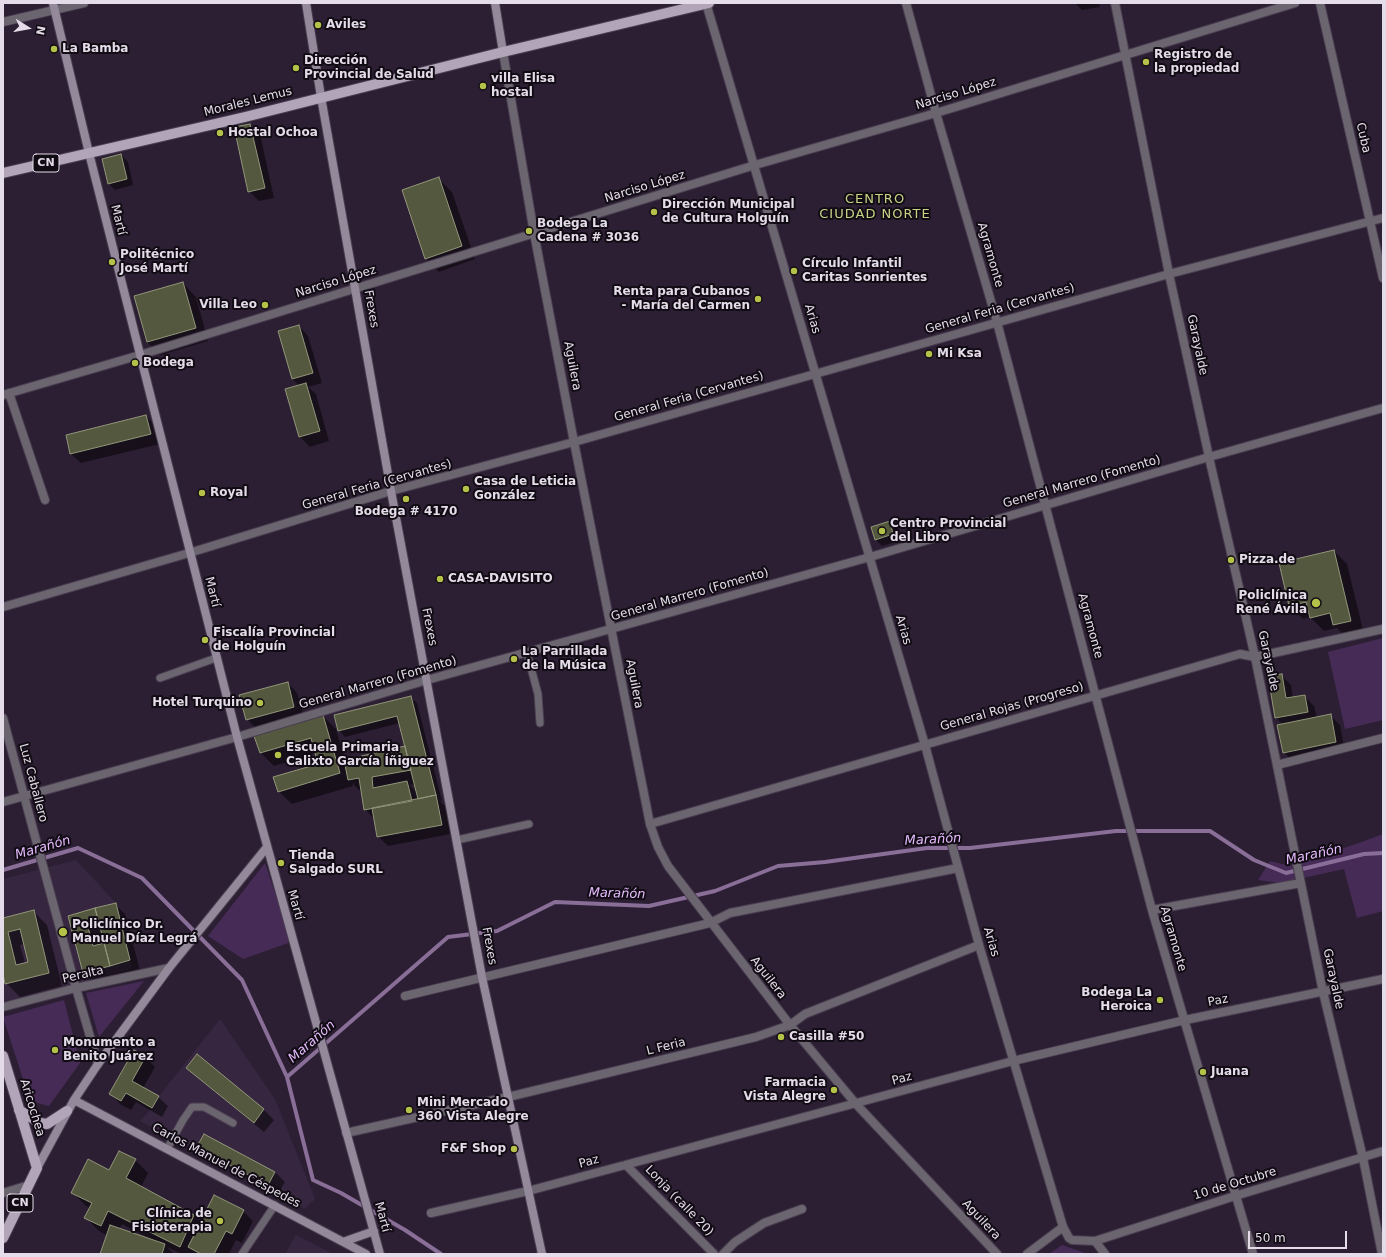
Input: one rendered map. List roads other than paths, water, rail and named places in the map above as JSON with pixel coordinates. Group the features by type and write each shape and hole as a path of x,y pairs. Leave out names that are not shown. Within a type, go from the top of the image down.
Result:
{"main road":[{"name":"Frexes","path":"306,3 355,288 472,916 482,977 542,1254"},
{"name":"Aguilera","path":"495,3 503,52"},
{"name":"Morales Lemus","path":"3,173 89,154 707,3"},
{"name":"Martí","path":"53,6 216,658 380,1254"},
{"name":"CN","path":"4,1235 28,1185 67,1111 98,1064 169,968 267,847"},
{"name":"Aricochea","path":"3,1056 37,1168"},
{"name":"Carlos Manuel de Céspedes","path":"74,1100 366,1254"},
{"path":"19,1110 40,1123 47,1124 67,1111"},
{"path":"3,1216 6,1221 4,1235"},
{"path":"343,1242 373,1229"}],"street":[{"path":"3,22 53,6 84,3"},
{"name":"Arias","path":"707,3 925,745 979,945 1063,1227 1069,1238 1072,1240 1095,1241"},
{"name":"Agramonte","path":"906,3 936,113 997,322 1152,910 1253,1254"},
{"name":"Garayalde","path":"1115,3 1169,274 1255,657 1323,992 1363,1158 1382,1254"},
{"name":"Narciso López","path":"6,394 140,355 755,165 936,113 1295,3"},
{"name":"Cuba","path":"1320,3 1383,278"},
{"name":"Aguilera","path":"503,52 534,233 574,442 650,824 658,846 668,866 790,1025 856,1104 997,1254"},
{"name":"General Feria (Cervantes)","path":"3,607 190,553 392,491 574,442 1169,274 1383,218"},
{"path":"6,394 45,500"},
{"name":"General Marrero (Fomento)","path":"3,802 237,737 427,680 612,630 870,557 1209,457 1383,408"},
{"name":"General Rojas (Progreso)","path":"650,824 1240,654 1255,657 1383,629"},
{"name":"Luz Caballero","path":"3,718 98,1064"},
{"path":"1277,765 1383,738"},
{"path":"404,996 710,922 730,913 957,864"},
{"path":"1152,910 1301,883"},
{"name":"L Feria","path":"346,1133 508,1097 756,1037 790,1025 805,1014 979,945"},
{"name":"Peralta","path":"3,1007 76,988 169,968"},
{"name":"Paz","path":"431,1213 528,1191 1013,1062 1185,1020 1383,979"},
{"name":"10 de Octubre","path":"1095,1241 1383,1151"},
{"name":"Lonja (calle 20)","path":"626,1165 714,1254"},
{"path":"3,1193 28,1185"},
{"path":"723,1254 735,1242 764,1223 802,1209"},
{"path":"1027,1254 1063,1227"},
{"path":"1095,1241 1105,1254"}],"lane":[{"path":"527,653 538,694 540,723"},
{"path":"160,678 216,658"},
{"path":"457,840 529,824"},
{"path":"167,1149 192,1107 204,1106 233,1123"},
{"path":"242,1254 274,1205"}],"waterway":[{"name":"Marañón","path":"287,1077 448,937 497,931 555,902 649,906 715,891 778,866 825,862 927,848 970,848 1116,831 1210,831 1254,860 1286,873 1364,854 1383,853"},
{"name":"Marañón","path":"3,870 78,848 142,878 242,980 287,1077 313,1180 341,1193 405,1230 441,1254"}],"place":[{"name":"Aviles","path":"318,25"},
{"name":"La Bamba","path":"54,49"},
{"name":"Registro de la propiedad","path":"1146,62"},
{"name":"Dirección Provincial de Salud","path":"296,68"},
{"name":"villa Elisa hostal","path":"483,86"},
{"name":"Hostal Ochoa","path":"220,133"},
{"name":"Dirección Municipal de Cultura Holguín","path":"654,212"},
{"name":"Bodega La Cadena # 3036","path":"529,231"},
{"name":"Politécnico José Martí","path":"112,262"},
{"name":"Círculo Infantil Caritas Sonrientes","path":"794,271"},
{"name":"Renta para Cubanos - María del Carmen","path":"758,299"},
{"name":"Villa Leo","path":"265,305"},
{"name":"Mi Ksa","path":"929,354"},
{"name":"Bodega","path":"135,363"},
{"name":"Casa de Leticia González","path":"466,489"},
{"name":"Royal","path":"202,493"},
{"name":"Bodega # 4170","path":"406,499"},
{"name":"Centro Provincial del Libro","path":"882,531"},
{"name":"Pizza.de","path":"1231,560"},
{"name":"CASA-DAVISITO","path":"440,579"},
{"name":"Policlínica René Ávila","path":"1316,603"},
{"name":"Fiscalía Provincial de Holguín","path":"205,640"},
{"name":"La Parrillada de la Música","path":"514,659"},
{"name":"Hotel Turquino","path":"260,703"},
{"name":"Escuela Primaria Calixto García Íñiguez","path":"278,755"},
{"name":"Tienda Salgado SURL","path":"281,863"},
{"name":"Policlínico Dr. Manuel Díaz Legrá","path":"63,932"},
{"name":"Bodega La Heroica","path":"1160,1000"},
{"name":"Casilla #50","path":"781,1037"},
{"name":"Monumento a Benito Juárez","path":"55,1050"},
{"name":"Juana","path":"1203,1072"},
{"name":"Farmacia Vista Alegre","path":"834,1090"},
{"name":"Mini Mercado 360 Vista Alegre","path":"409,1110"},
{"name":"F&F Shop","path":"514,1149"},
{"name":"Clínica de Fisioterapia","path":"220,1221"}],"district":[{"name":"CENTRO CIUDAD NORTE","path":"875,208"}]}
